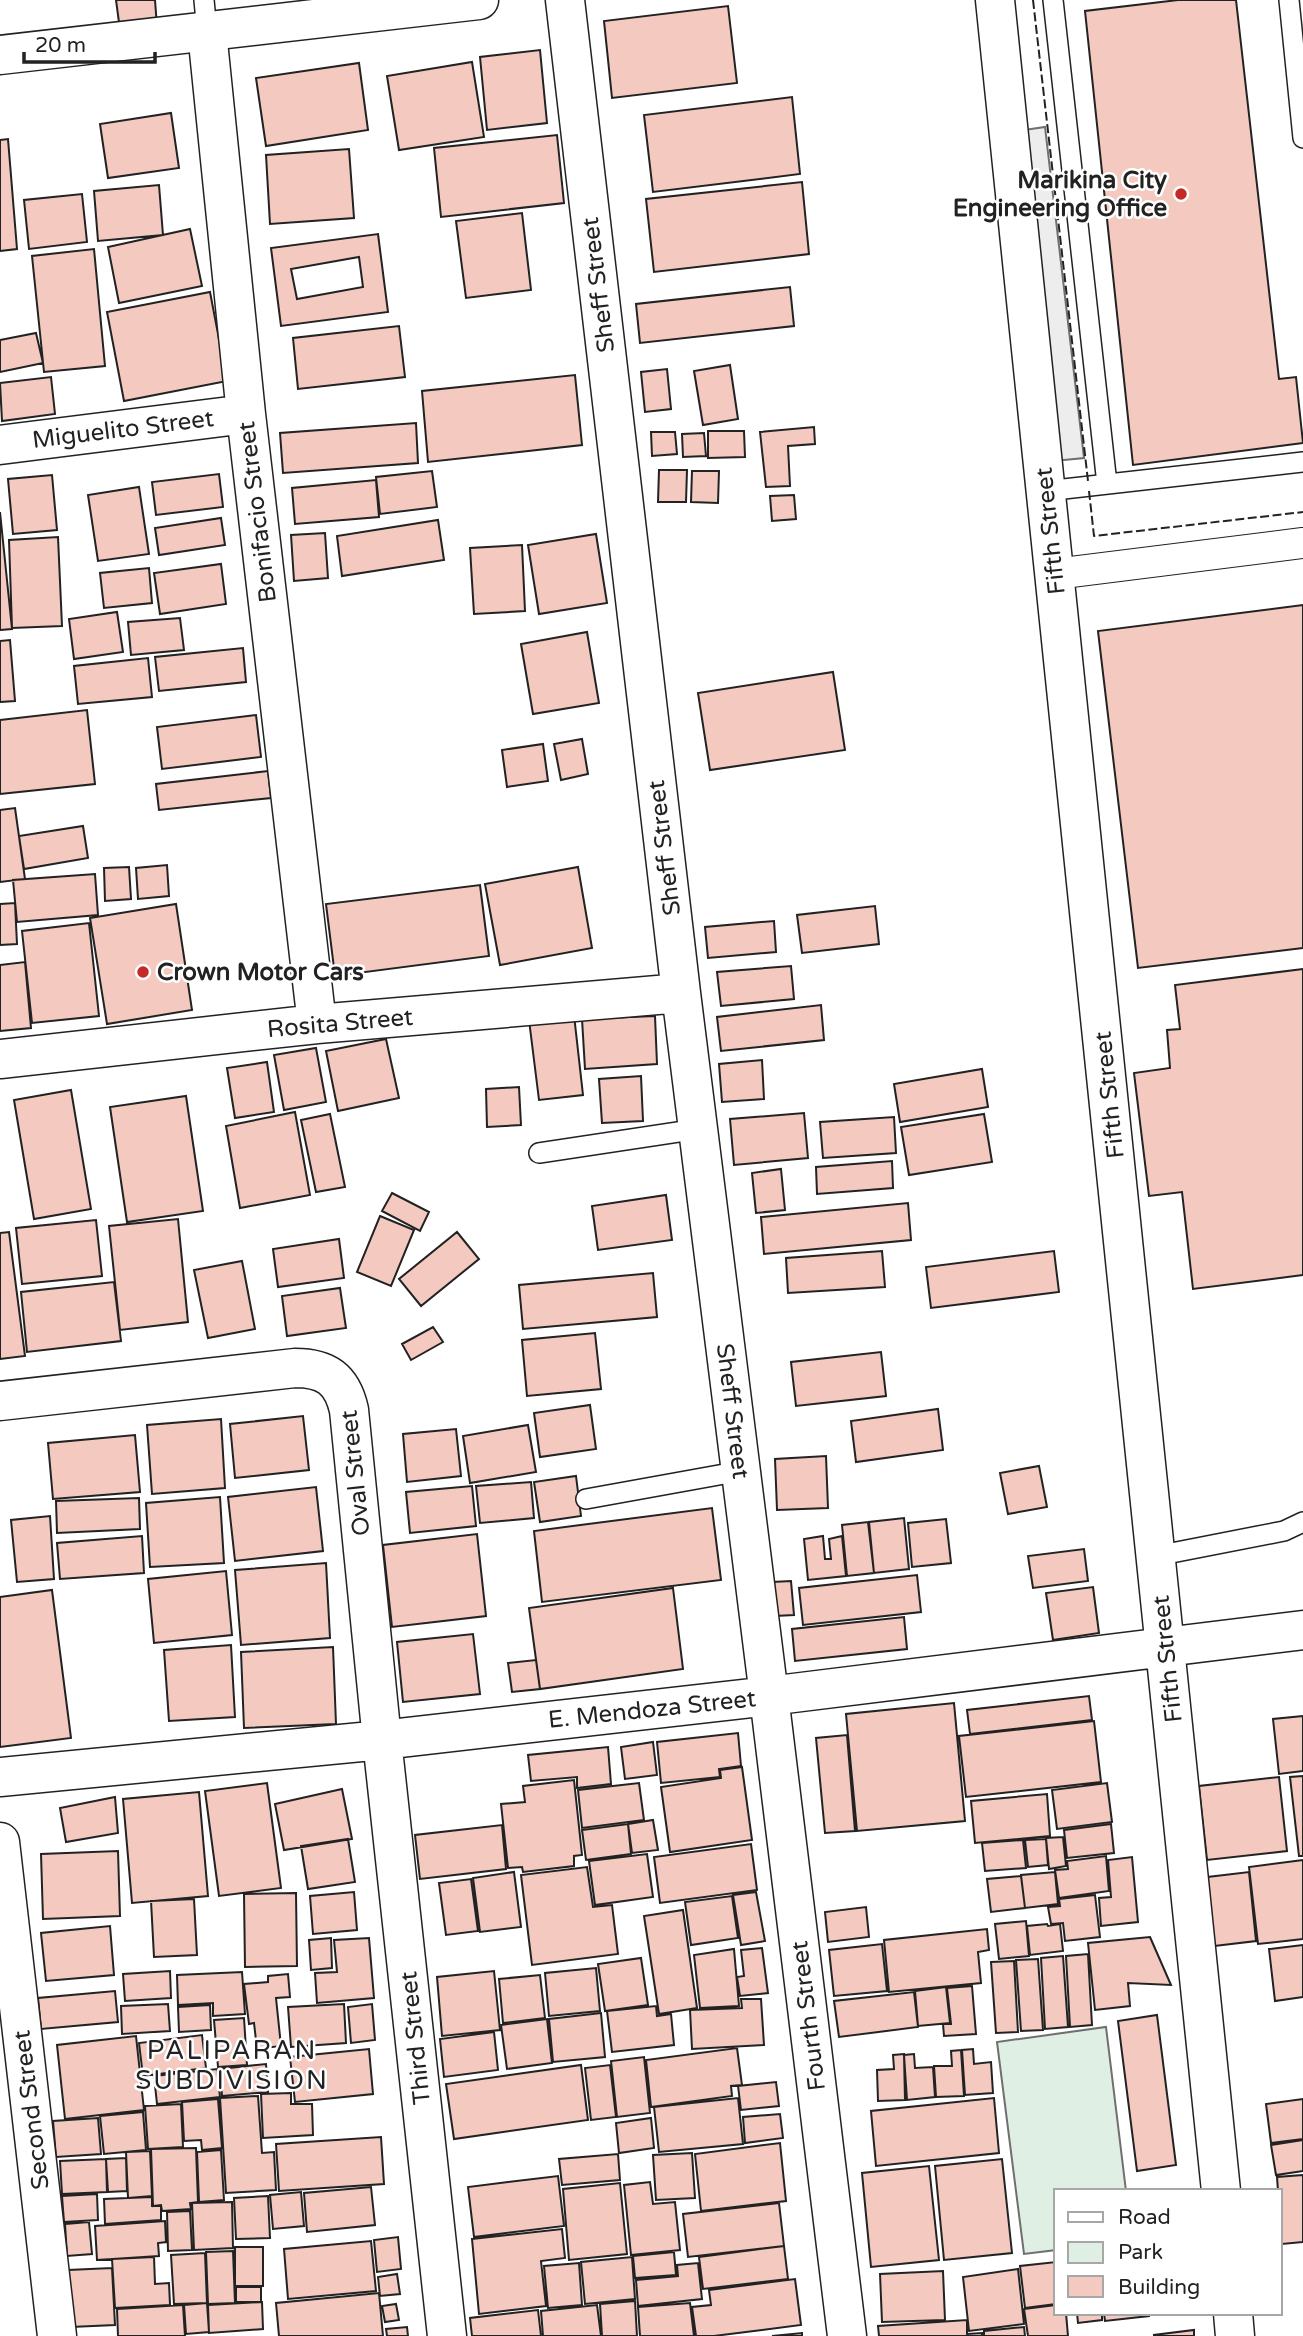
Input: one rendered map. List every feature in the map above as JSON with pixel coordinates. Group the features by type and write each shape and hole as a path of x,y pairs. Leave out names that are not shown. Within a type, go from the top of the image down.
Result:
{"street":[{"path":"0,55 205,16 479,0"},
{"name":"Sheff Street","path":"565,0 681,993 769,1696"},
{"name":"Fifth Street","path":"995,0 1221,2189"},
{"name":"Bonifacio Street","path":"205,16 246,414 317,1024"},
{"name":"Miguelito Street","path":"0,445 246,414"},
{"path":"1055,574 1303,543"},
{"name":"Rosita Street","path":"0,1059 317,1024 681,993"},
{"name":"Oval Street","path":"0,1401 295,1368 310,1368 328,1375 342,1389 349,1410 382,1740"},
{"name":"E. Mendoza Street","path":"0,1777 382,1740 769,1696 1303,1630"},
{"name":"Fourth Street","path":"769,1696 846,2336"},
{"name":"Third Street","path":"382,1740 447,2336"},
{"name":"Second Street","path":"0,1842 57,2336"},
{"path":"1233,2315 1235,2336"}],"lane":[{"path":"1053,0 1107,484"},
{"path":"1289,0 1303,138"},
{"path":"1046,491 1303,462"},
{"path":"539,1153 698,1129"},
{"path":"586,1499 741,1471"},
{"path":"1156,1556 1284,1531 1303,1522"}],"green space":[{"path":"1106,2027 1126,2189 1054,2189 1054,2250 1024,2254 997,2042"}],"shaded area":[{"path":"1045,127 1084,458 1054,461 1017,131"}],"building":[{"path":"116,0 155,0 157,27 120,30"},
{"name":"Marikina City Engineering Office","path":"1178,0 1236,0 1279,379 1296,377 1303,443 1133,465 1085,11"},
{"path":"728,6 737,83 612,98 604,21"},
{"path":"540,50 547,123 487,130 480,57"},
{"path":"472,62 484,137 399,150 387,76"},
{"path":"359,63 368,130 266,146 256,78"},
{"path":"792,97 800,174 653,192 644,115"},
{"path":"171,113 179,168 108,178 100,124"},
{"path":"557,135 564,203 441,217 434,148"},
{"path":"8,139 17,249 0,251 0,140"},
{"path":"349,149 354,218 270,224 266,155"},
{"path":"802,182 809,254 654,272 646,199"},
{"path":"159,185 163,235 98,241 94,191"},
{"path":"82,194 87,242 29,249 24,200"},
{"path":"522,213 531,290 466,298 456,221"},
{"path":"190,229 202,286 119,303 108,247"},
{"path":"378,234 388,312 281,326 271,248","holes":["359,257 363,287 297,299 291,269"]},
{"path":"94,249 105,366 44,372 32,256"},
{"path":"790,287 794,326 640,343 636,304"},
{"path":"210,292 227,381 124,401 107,312"},
{"path":"399,326 405,377 298,389 293,338"},
{"path":"36,333 43,363 0,372 0,340"},
{"path":"730,365 738,419 703,425 694,371"},
{"path":"667,369 671,409 645,412 641,372"},
{"path":"575,375 582,445 428,462 422,391"},
{"path":"51,377 55,414 2,421 0,383"},
{"path":"416,423 418,463 283,473 280,433"},
{"path":"814,427 815,444 788,446 790,486 766,487 760,432"},
{"path":"708,431 744,431 745,457 708,458"},
{"path":"651,432 675,432 677,454 652,456"},
{"path":"704,433 706,456 683,457 682,434"},
{"path":"659,470 687,470 686,502 658,502"},
{"path":"432,471 437,507 380,514 376,477"},
{"path":"692,471 719,471 718,503 691,502"},
{"path":"219,474 223,507 156,515 152,482"},
{"path":"52,475 57,530 13,534 8,479"},
{"path":"376,480 379,517 295,524 292,488"},
{"path":"139,487 149,554 98,561 88,495"},
{"path":"794,495 796,519 772,521 770,496"},
{"path":"0,512 12,629 0,630"},
{"path":"221,518 225,545 159,555 155,528"},
{"path":"438,520 444,560 342,576 337,536"},
{"path":"325,533 328,578 294,581 291,535"},
{"path":"596,534 607,603 539,614 528,545"},
{"path":"58,537 62,626 12,628 9,540"},
{"path":"522,545 525,611 474,614 470,548"},
{"path":"221,564 226,604 160,614 154,573"},
{"path":"149,568 152,603 104,608 100,573"},
{"path":"1303,605 1303,948 1138,968 1098,631"},
{"path":"117,612 123,652 74,659 69,619"},
{"path":"180,618 184,650 131,655 128,622"},
{"path":"587,632 599,703 533,714 521,644"},
{"path":"10,640 15,701 0,702 0,641"},
{"path":"243,648 246,682 159,691 155,657"},
{"path":"148,658 152,697 78,704 74,666"},
{"path":"833,672 845,750 710,770 698,693"},
{"path":"87,710 95,784 0,794 0,720"},
{"path":"256,715 261,757 162,769 157,727"},
{"path":"582,739 588,774 561,780 554,744"},
{"path":"543,744 548,781 507,787 502,750"},
{"path":"268,771 271,798 159,810 156,784"},
{"path":"15,808 25,879 0,882 0,810"},
{"path":"83,826 88,858 24,869 19,836"},
{"path":"167,865 169,896 138,899 136,868"},
{"path":"129,867 131,899 105,901 104,868"},
{"path":"578,867 592,948 500,965 485,884"},
{"path":"95,874 98,915 17,922 13,880"},
{"path":"480,885 489,956 335,976 326,904"},
{"path":"15,903 17,944 0,945 0,904"},
{"path":"176,904 192,1010 107,1024 90,918"},
{"path":"875,906 879,944 802,953 797,915"},
{"path":"774,921 776,952 708,958 705,927"},
{"path":"89,923 99,1016 32,1023 22,931"},
{"path":"25,962 31,1028 0,1031 0,965"},
{"path":"791,966 794,999 721,1006 717,972"},
{"path":"1303,969 1303,1275 1193,1289 1182,1192 1149,1196 1134,1073 1170,1068 1167,1030 1180,1029 1175,985"},
{"path":"821,1005 824,1040 721,1051 717,1017"},
{"path":"574,1015 583,1095 539,1100 529,1020"},
{"path":"655,1016 657,1064 585,1069 582,1019"},
{"path":"386,1039 399,1098 338,1111 326,1051"},
{"path":"316,1048 326,1102 284,1110 274,1055"},
{"path":"762,1060 764,1099 722,1102 719,1064"},
{"path":"267,1062 274,1112 235,1118 227,1068"},
{"path":"982,1069 988,1107 900,1122 894,1084"},
{"path":"641,1076 643,1121 602,1123 599,1079"},
{"path":"519,1087 521,1125 487,1127 486,1089"},
{"path":"71,1090 91,1209 34,1219 14,1100"},
{"path":"186,1096 203,1211 127,1222 110,1107"},
{"path":"295,1112 310,1195 240,1208 226,1126"},
{"path":"804,1113 808,1158 734,1165 730,1119"},
{"path":"330,1114 345,1187 316,1192 301,1120"},
{"path":"984,1114 992,1162 909,1175 901,1127"},
{"path":"894,1117 896,1153 823,1158 820,1122"},
{"path":"892,1161 893,1188 817,1194 816,1167"},
{"path":"781,1169 785,1210 756,1213 752,1173"},
{"path":"392,1193 429,1212 420,1231 382,1211"},
{"path":"666,1195 672,1240 598,1250 592,1206"},
{"path":"908,1203 911,1240 764,1254 761,1217"},
{"path":"380,1216 414,1230 391,1286 357,1272"},
{"path":"178,1219 188,1322 120,1330 109,1226"},
{"path":"96,1220 102,1276 22,1284 16,1228"},
{"path":"9,1232 25,1356 0,1359 0,1233"},
{"path":"457,1232 479,1259 421,1306 399,1279"},
{"path":"339,1239 344,1278 278,1287 273,1249"},
{"path":"882,1251 885,1287 788,1293 786,1258"},
{"path":"1054,1251 1059,1292 931,1308 926,1267"},
{"path":"242,1261 255,1329 208,1338 194,1270"},
{"path":"653,1273 657,1317 523,1329 519,1285"},
{"path":"114,1282 121,1341 27,1352 21,1292"},
{"path":"340,1288 346,1328 287,1336 282,1296"},
{"path":"433,1327 443,1342 411,1360 402,1344"},
{"path":"595,1333 601,1389 527,1396 522,1340"},
{"path":"881,1352 886,1396 796,1406 791,1362"},
{"path":"590,1405 596,1449 540,1457 534,1413"},
{"path":"938,1409 943,1450 856,1462 851,1421"},
{"path":"303,1416 309,1470 235,1478 230,1424"},
{"path":"221,1419 225,1488 152,1494 147,1425"},
{"path":"528,1425 536,1472 470,1483 463,1436"},
{"path":"456,1429 461,1476 407,1482 403,1434"},
{"path":"135,1435 140,1492 53,1499 48,1443"},
{"path":"826,1456 828,1508 777,1510 775,1459"},
{"path":"1039,1466 1047,1507 1008,1514 1000,1473"},
{"path":"576,1476 581,1516 540,1522 534,1482"},
{"path":"531,1482 534,1518 480,1523 476,1486"},
{"path":"472,1486 476,1526 410,1533 406,1492"},
{"path":"316,1487 323,1551 235,1561 228,1497"},
{"path":"220,1497 224,1563 150,1567 146,1503"},
{"path":"139,1498 140,1529 57,1533 56,1501"},
{"path":"712,1508 721,1580 542,1602 534,1531"},
{"path":"50,1516 54,1579 17,1582 11,1520"},
{"path":"904,1518 909,1569 874,1573 869,1522"},
{"path":"946,1519 951,1563 912,1567 908,1523"},
{"path":"868,1522 874,1573 847,1576 842,1525"},
{"path":"477,1534 486,1616 392,1627 383,1545"},
{"path":"142,1536 144,1573 60,1579 57,1543"},
{"path":"823,1536 825,1559 831,1559 829,1539 842,1536 846,1576 808,1580 804,1539"},
{"path":"1084,1549 1088,1581 1033,1588 1028,1556"},
{"path":"326,1563 330,1638 241,1645 235,1570"},
{"path":"226,1571 232,1635 154,1643 148,1579"},
{"path":"917,1575 921,1612 803,1625 799,1588"},
{"path":"791,1581 794,1615 775,1616 772,1582"},
{"path":"1093,1587 1099,1633 1053,1640 1046,1593"},
{"path":"673,1588 683,1669 540,1689 529,1608"},
{"path":"52,1590 71,1738 0,1747 0,1597"},
{"path":"904,1617 907,1649 795,1661 792,1629"},
{"path":"473,1634 480,1694 403,1702 397,1642"},
{"path":"231,1645 235,1717 169,1721 164,1650"},
{"path":"333,1647 336,1724 244,1728 241,1652"},
{"path":"536,1660 540,1689 512,1692 508,1663"},
{"path":"1089,1696 1092,1720 970,1734 967,1710"},
{"path":"954,1703 965,1821 857,1831 846,1714"},
{"path":"1303,1716 1303,1771 1279,1774 1273,1719"},
{"path":"1094,1721 1101,1782 966,1797 959,1736"},
{"path":"738,1733 741,1766 719,1769 720,1777 661,1783 657,1742"},
{"path":"847,1735 855,1831 825,1833 816,1738"},
{"path":"653,1742 657,1775 625,1779 621,1747"},
{"path":"608,1747 611,1784 577,1788 577,1777 531,1781 528,1755"},
{"path":"742,1767 752,1840 670,1852 661,1787 721,1778 720,1770"},
{"path":"1303,1776 1303,1856 1299,1856 1290,1777"},
{"path":"1279,1777 1287,1851 1207,1860 1199,1786"},
{"path":"574,1780 582,1855 574,1856 574,1866 523,1872 522,1867 508,1868 501,1804 525,1802 523,1786"},
{"path":"267,1783 281,1888 219,1896 205,1791"},
{"path":"639,1783 644,1820 582,1828 578,1790"},
{"path":"1107,1783 1112,1822 1057,1829 1052,1790"},
{"path":"342,1789 352,1839 284,1850 275,1804"},
{"path":"199,1792 208,1896 132,1903 123,1799"},
{"path":"1047,1794 1050,1836 975,1843 971,1801"},
{"path":"115,1797 118,1833 66,1842 60,1808"},
{"path":"653,1820 658,1850 632,1853 628,1824"},
{"path":"628,1824 631,1854 586,1860 582,1830"},
{"path":"1111,1824 1114,1853 1067,1858 1064,1830"},
{"path":"502,1825 506,1869 420,1879 415,1835"},
{"path":"1063,1837 1066,1866 1049,1869 1046,1838"},
{"path":"348,1839 355,1882 308,1889 301,1846"},
{"path":"1046,1839 1048,1865 1028,1867 1025,1840"},
{"path":"1023,1840 1026,1868 985,1871 982,1843"},
{"path":"751,1844 757,1890 660,1903 654,1857"},
{"path":"118,1851 120,1916 43,1919 41,1854"},
{"path":"647,1854 653,1897 595,1905 589,1861"},
{"path":"1106,1856 1109,1891 1059,1898 1055,1870 1068,1869 1067,1861"},
{"path":"1132,1857 1138,1922 1101,1926 1099,1898 1111,1897 1108,1860"},
{"path":"1303,1860 1303,1939 1258,1944 1249,1867"},
{"path":"587,1867 593,1907 612,1905 618,1954 532,1965 521,1875"},
{"path":"514,1872 521,1927 480,1932 473,1878"},
{"path":"1055,1872 1058,1904 1025,1908 1021,1875"},
{"path":"1249,1872 1256,1941 1198,1948 1191,1879"},
{"path":"1021,1876 1025,1908 991,1912 987,1879"},
{"path":"471,1879 478,1931 446,1935 439,1883"},
{"path":"354,1892 357,1930 313,1934 310,1896"},
{"path":"756,1892 765,1941 741,1945 733,1895"},
{"path":"296,1893 297,1966 245,1967 244,1894"},
{"path":"1095,1895 1100,1937 1065,1941 1063,1923 1051,1924 1048,1907 1060,1906 1059,1899"},
{"path":"732,1896 738,1938 691,1945 685,1902"},
{"path":"194,1899 197,1955 154,1957 151,1901"},
{"path":"866,1907 869,1937 828,1942 825,1912"},
{"path":"683,1910 697,2008 659,2014 644,1916"},
{"path":"1026,1921 1029,1956 999,1959 995,1924"},
{"path":"1060,1924 1063,1951 1030,1955 1027,1926"},
{"path":"110,1926 114,1975 46,1981 41,1933"},
{"path":"987,1929 989,1950 978,1952 981,1983 889,1992 884,1940"},
{"path":"1150,1937 1171,1985 1128,1983 1130,2006 1095,2010 1088,1943"},
{"path":"331,1938 332,1968 311,1970 309,1940"},
{"path":"369,1938 374,1998 317,2003 315,1973 337,1972 334,1940"},
{"path":"882,1944 887,1991 834,1996 829,1950"},
{"path":"1303,1945 1303,1997 1275,2001 1269,1949"},
{"path":"762,1948 768,1993 740,1996 737,1977 744,1976 741,1950"},
{"path":"734,1949 739,2006 700,2008 694,1955"},
{"path":"1088,1954 1092,2025 1070,2027 1066,1956"},
{"path":"1063,1956 1068,2027 1045,2029 1041,1958"},
{"path":"641,1958 648,2005 605,2011 598,1964"},
{"path":"1038,1959 1043,2030 1021,2031 1016,1960"},
{"path":"1014,1961 1018,2032 996,2033 991,1962"},
{"path":"596,1968 600,2011 549,2016 545,1973"},
{"path":"170,1971 171,1998 125,2001 123,1974"},
{"path":"494,1971 500,2030 442,2036 437,1977"},
{"path":"242,1972 245,2014 213,2016 213,2003 178,2005 177,1975"},
{"path":"288,1974 290,1997 276,1998 281,2046 257,2049 254,2023 249,2024 244,1984 268,1982 268,1976"},
{"path":"540,1975 545,2018 503,2023 499,1979"},
{"path":"972,1986 976,2034 944,2036 943,2024 951,2024 947,1988"},
{"path":"946,1987 950,2023 918,2026 915,1991"},
{"path":"115,1991 118,2022 41,2029 38,1998"},
{"path":"914,1992 918,2027 839,2037 834,2001"},
{"path":"741,1999 761,1999 764,2045 692,2049 690,2010 742,2008"},
{"path":"168,2004 170,2031 122,2034 121,2006"},
{"path":"344,2004 346,2043 291,2047 288,2007"},
{"path":"372,2004 375,2040 351,2043 348,2007"},
{"path":"210,2005 211,2030 179,2032 178,2007"},
{"path":"656,2006 657,2016 671,2014 674,2045 612,2052 607,2011"},
{"path":"601,2013 605,2057 553,2062 549,2019"},
{"path":"1157,2015 1176,2165 1137,2171 1118,2021"},
{"path":"244,2018 247,2065 218,2067 214,2020"},
{"path":"547,2019 552,2063 507,2069 501,2025"},
{"path":"494,2032 498,2070 444,2077 440,2039"},
{"path":"202,2035 206,2068 143,2076 139,2043"},
{"path":"136,2036 144,2110 65,2119 57,2045"},
{"path":"737,2048 742,2085 731,2086 732,2096 651,2107 646,2060"},
{"path":"369,2049 373,2094 295,2102 290,2057"},
{"path":"973,2049 974,2064 991,2062 993,2093 965,2095 962,2050"},
{"path":"961,2050 964,2096 936,2097 934,2066 952,2066 951,2051"},
{"path":"904,2054 905,2100 878,2101 877,2070 894,2069 893,2055"},
{"path":"914,2054 915,2068 933,2067 935,2097 907,2100 904,2055"},
{"path":"644,2057 650,2113 617,2117 611,2061"},
{"path":"266,2064 268,2092 222,2096 220,2069"},
{"path":"581,2065 588,2120 454,2139 446,2084"},
{"path":"610,2065 616,2117 591,2120 585,2068"},
{"path":"217,2069 220,2097 157,2104 154,2076"},
{"path":"776,2082 779,2106 741,2110 738,2086"},
{"path":"291,2093 291,2104 312,2104 313,2135 263,2138 261,2094"},
{"path":"258,2096 262,2153 274,2152 276,2190 226,2193 220,2098"},
{"path":"738,2098 743,2144 659,2152 654,2107"},
{"path":"994,2098 999,2153 876,2166 871,2111"},
{"path":"218,2099 222,2148 202,2150 201,2140 184,2141 182,2102"},
{"path":"1303,2099 1303,2139 1271,2143 1266,2104"},
{"path":"181,2104 183,2147 148,2149 145,2106"},
{"path":"143,2112 146,2150 104,2154 100,2116"},
{"path":"780,2114 783,2138 745,2143 743,2117"},
{"path":"98,2118 101,2154 56,2157 53,2121"},
{"path":"651,2118 654,2148 619,2153 616,2123"},
{"path":"381,2137 384,2184 279,2191 276,2144"},
{"path":"1303,2140 1303,2171 1276,2175 1271,2145"},
{"path":"780,2143 786,2201 701,2211 695,2154"},
{"path":"196,2148 198,2202 190,2203 191,2209 162,2211 161,2205 153,2206 151,2149"},
{"path":"221,2150 224,2200 199,2202 197,2152"},
{"path":"150,2151 152,2196 128,2198 126,2152"},
{"path":"692,2153 695,2198 656,2200 653,2155"},
{"path":"618,2154 620,2180 562,2185 559,2159"},
{"path":"126,2158 127,2191 108,2192 106,2159"},
{"path":"106,2159 107,2192 62,2194 60,2161"},
{"path":"1002,2159 1012,2253 944,2260 935,2166"},
{"path":"929,2166 939,2260 871,2267 862,2173"},
{"path":"1303,2175 1303,2242 1282,2244 1282,2189 1278,2189 1277,2177"},
{"path":"558,2176 564,2226 474,2237 468,2187"},
{"path":"650,2182 653,2204 675,2202 680,2250 631,2255 624,2185"},
{"path":"620,2183 627,2254 569,2260 563,2189"},
{"path":"371,2187 375,2225 307,2232 304,2193"},
{"path":"301,2192 304,2226 273,2229 270,2195"},
{"path":"97,2194 98,2220 64,2222 62,2196"},
{"path":"268,2196 270,2238 236,2239 234,2198"},
{"path":"152,2197 152,2206 161,2206 161,2220 105,2224 104,2199"},
{"path":"232,2202 233,2248 194,2250 192,2203"},
{"path":"779,2203 784,2246 688,2257 683,2214"},
{"path":"190,2211 192,2250 168,2251 167,2212"},
{"path":"165,2221 166,2242 158,2243 159,2256 97,2260 95,2226"},
{"path":"89,2222 92,2254 67,2256 65,2224"},
{"path":"562,2229 565,2258 541,2261 546,2306 479,2314 472,2239"},
{"path":"398,2237 401,2269 377,2272 374,2240"},
{"path":"371,2241 376,2291 288,2299 284,2249"},
{"path":"784,2246 788,2279 703,2289 699,2257"},
{"path":"235,2247 263,2247 263,2286 235,2286"},
{"path":"233,2251 235,2303 208,2304 206,2252"},
{"path":"674,2252 676,2275 635,2278 633,2256"},
{"path":"205,2253 207,2303 174,2304 171,2255"},
{"path":"154,2257 155,2284 169,2283 170,2305 115,2308 112,2259"},
{"path":"632,2257 635,2299 585,2304 581,2262"},
{"path":"1054,2262 1054,2304 1025,2308 1020,2266"},
{"path":"579,2263 582,2305 548,2308 544,2266"},
{"path":"698,2263 702,2299 638,2306 636,2280 678,2276 677,2265"},
{"path":"112,2268 115,2325 71,2327 68,2270"},
{"path":"1018,2269 1024,2324 969,2331 963,2277"},
{"path":"943,2271 945,2320 882,2322 880,2274"},
{"path":"397,2274 400,2294 380,2296 378,2277"},
{"path":"795,2279 801,2325 696,2336 692,2307 711,2305 709,2290"},
{"path":"236,2287 261,2287 261,2302 236,2302"},
{"path":"379,2293 383,2336 279,2336 276,2303"},
{"path":"635,2301 637,2336 602,2336 600,2304"},
{"path":"262,2302 263,2329 209,2333 208,2305"},
{"path":"207,2303 209,2332 186,2334 184,2305"},
{"path":"690,2303 694,2336 640,2336 638,2307"},
{"path":"396,2304 399,2320 385,2322 382,2306"},
{"path":"183,2305 185,2336 118,2336 117,2309"},
{"path":"597,2305 601,2336 543,2336 541,2311"},
{"path":"1054,2305 1054,2315 1066,2315 1068,2336 1028,2336 1024,2309"},
{"path":"538,2310 541,2336 472,2336 470,2318"},
{"path":"1077,2315 1102,2315 1102,2320 1078,2323"},
{"path":"1104,2315 1149,2315 1149,2316 1105,2321"},
{"path":"967,2320 967,2334 982,2333 982,2336 879,2336 878,2326"},
{"path":"407,2327 408,2336 387,2336 386,2329"},
{"path":"1024,2327 1025,2336 984,2336 984,2331"},
{"path":"1194,2330 1194,2336 1154,2336 1154,2335"},
{"path":"802,2333 802,2336 772,2336"}],"fence":[{"path":"1033,0 1088,481"},
{"path":"1089,491 1094,536 1303,512"}],"place":[{"name":"Marikina City Engineering Office","path":"1181,194"},
{"name":"Crown Motor Cars","path":"143,972"}],"district":[{"name":"PALIPARAN SUBDIVISION","path":"232,2065"}]}
